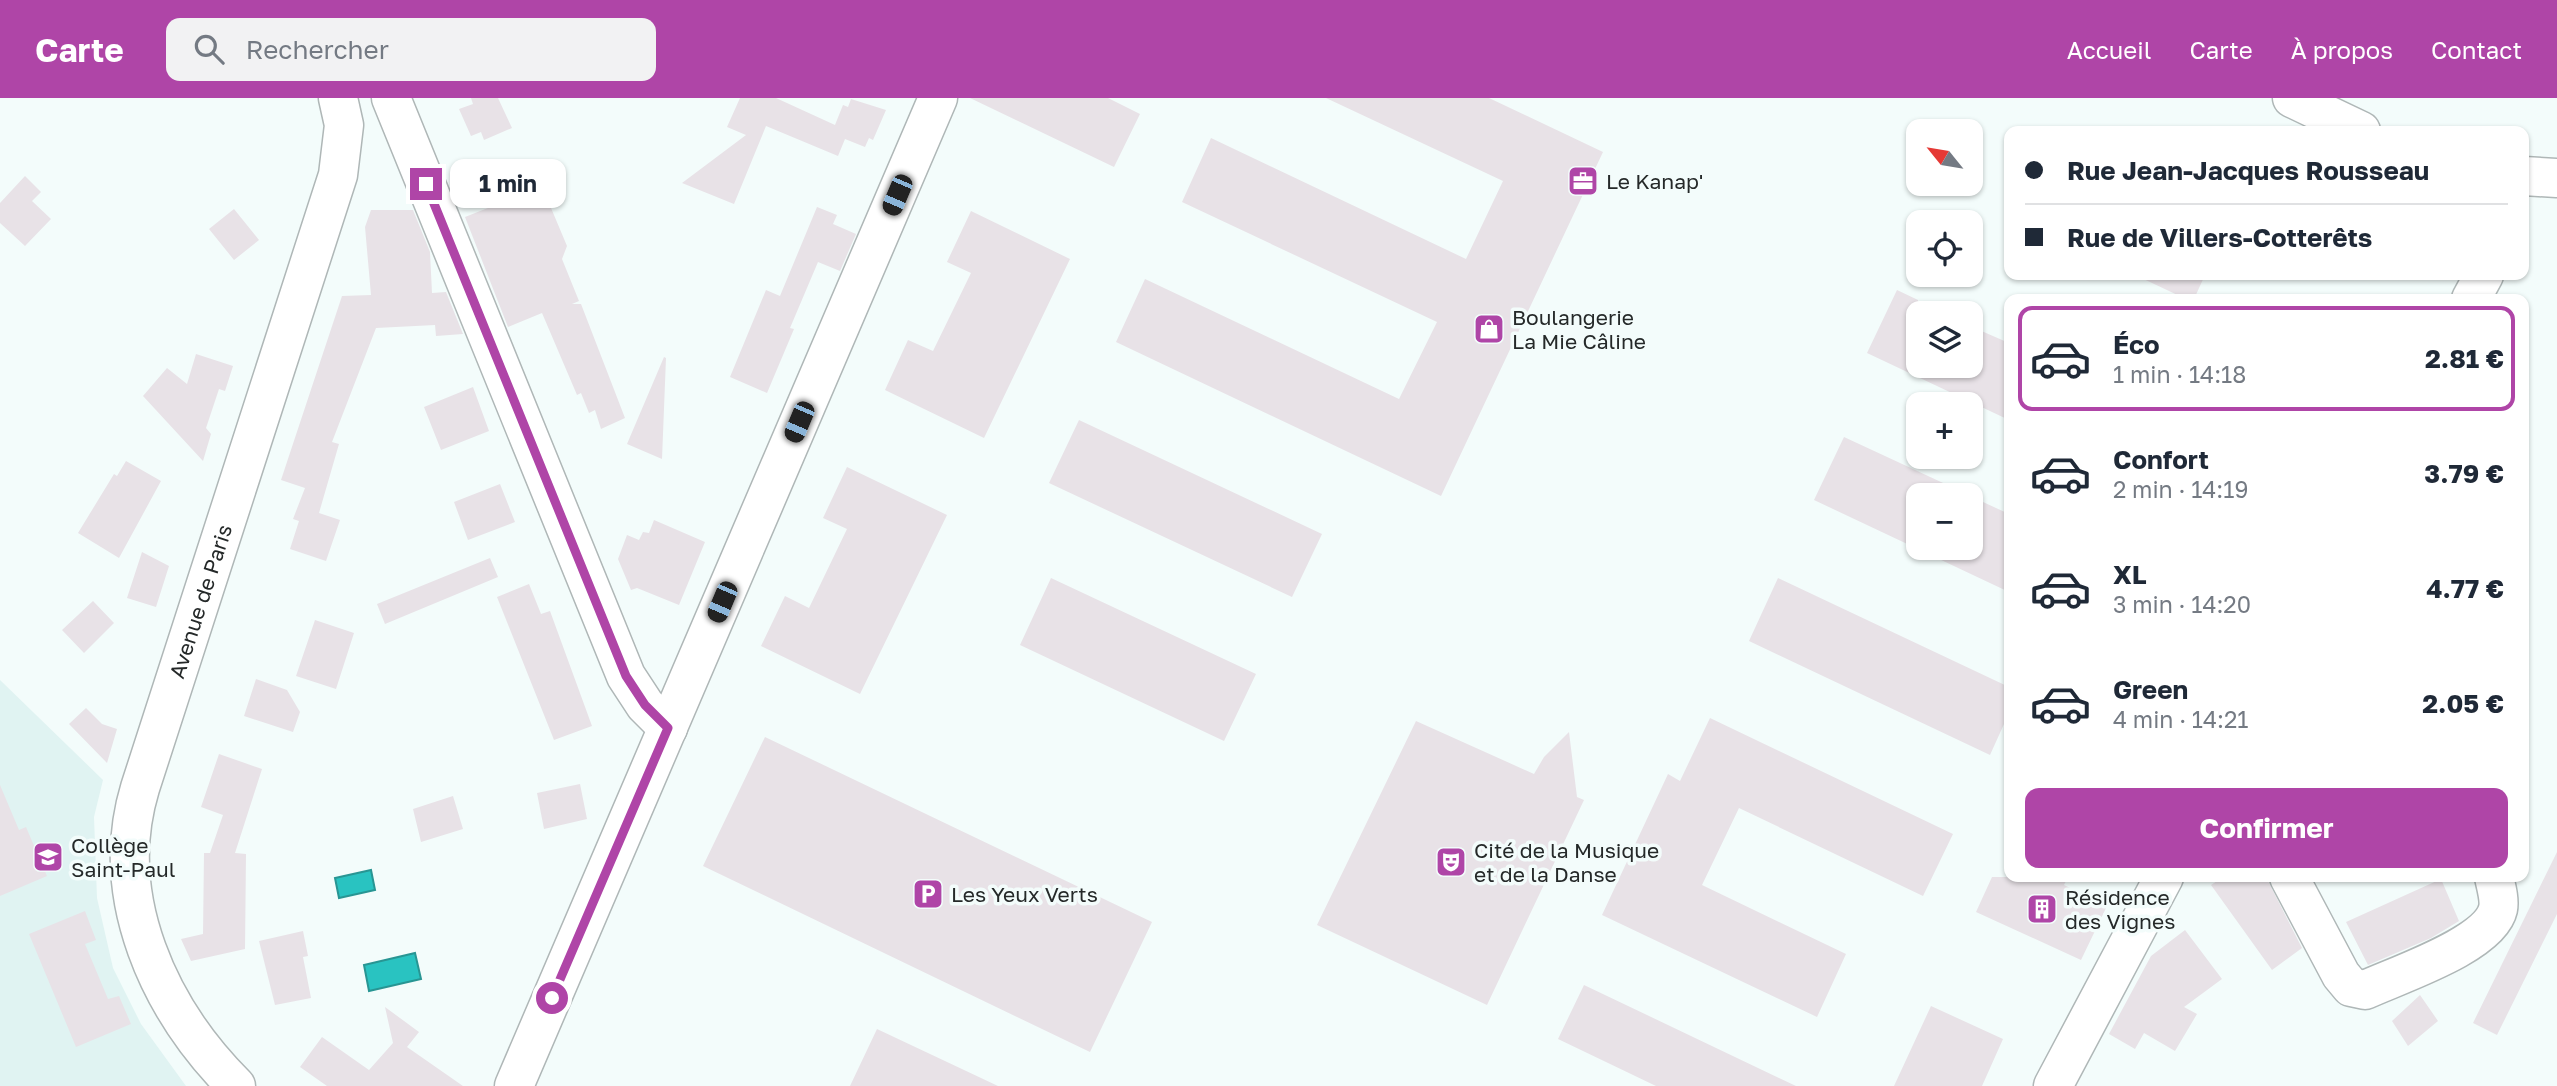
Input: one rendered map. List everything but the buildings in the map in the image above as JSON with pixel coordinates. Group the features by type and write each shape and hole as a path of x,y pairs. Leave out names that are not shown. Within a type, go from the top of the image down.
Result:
{"street":[{"path":"391,98 626,676 645,705 668,728"},
{"path":"514,1086 939,98"},
{"path":"2292,98 2351,126"},
{"name":"Avenue de Paris","path":"236,1086 216,1066 165,993 144,947 130,883 130,829 140,788 338,175 344,100"},
{"path":"2053,1086 2161,882"},
{"path":"2292,882 2341,975 2351,988 2365,990 2467,943 2489,927 2499,908 2495,882"}],"shaded area":[{"name":"Collège Saint-Paul","path":"0,680 103,780 94,817 97,898 113,968 141,1024 186,1086 0,1086"}],"water":[{"path":"371,870 375,890 339,898 335,878"},
{"path":"415,953 421,979 369,991 364,965"}],"place":[{"name":"Le Kanap'","path":"1583,181"},
{"name":"Boulangerie La Mie Câline","path":"1489,329"},
{"name":"Collège Saint-Paul","path":"48,857"},
{"name":"Cité de la Musique et de la Danse","path":"1451,862"},
{"name":"Les Yeux Verts","path":"928,894"},
{"name":"Résidence des Vignes","path":"2042,909"}],"route":[{"path":"426,184 626,676 645,705 668,728 552,998"}]}
